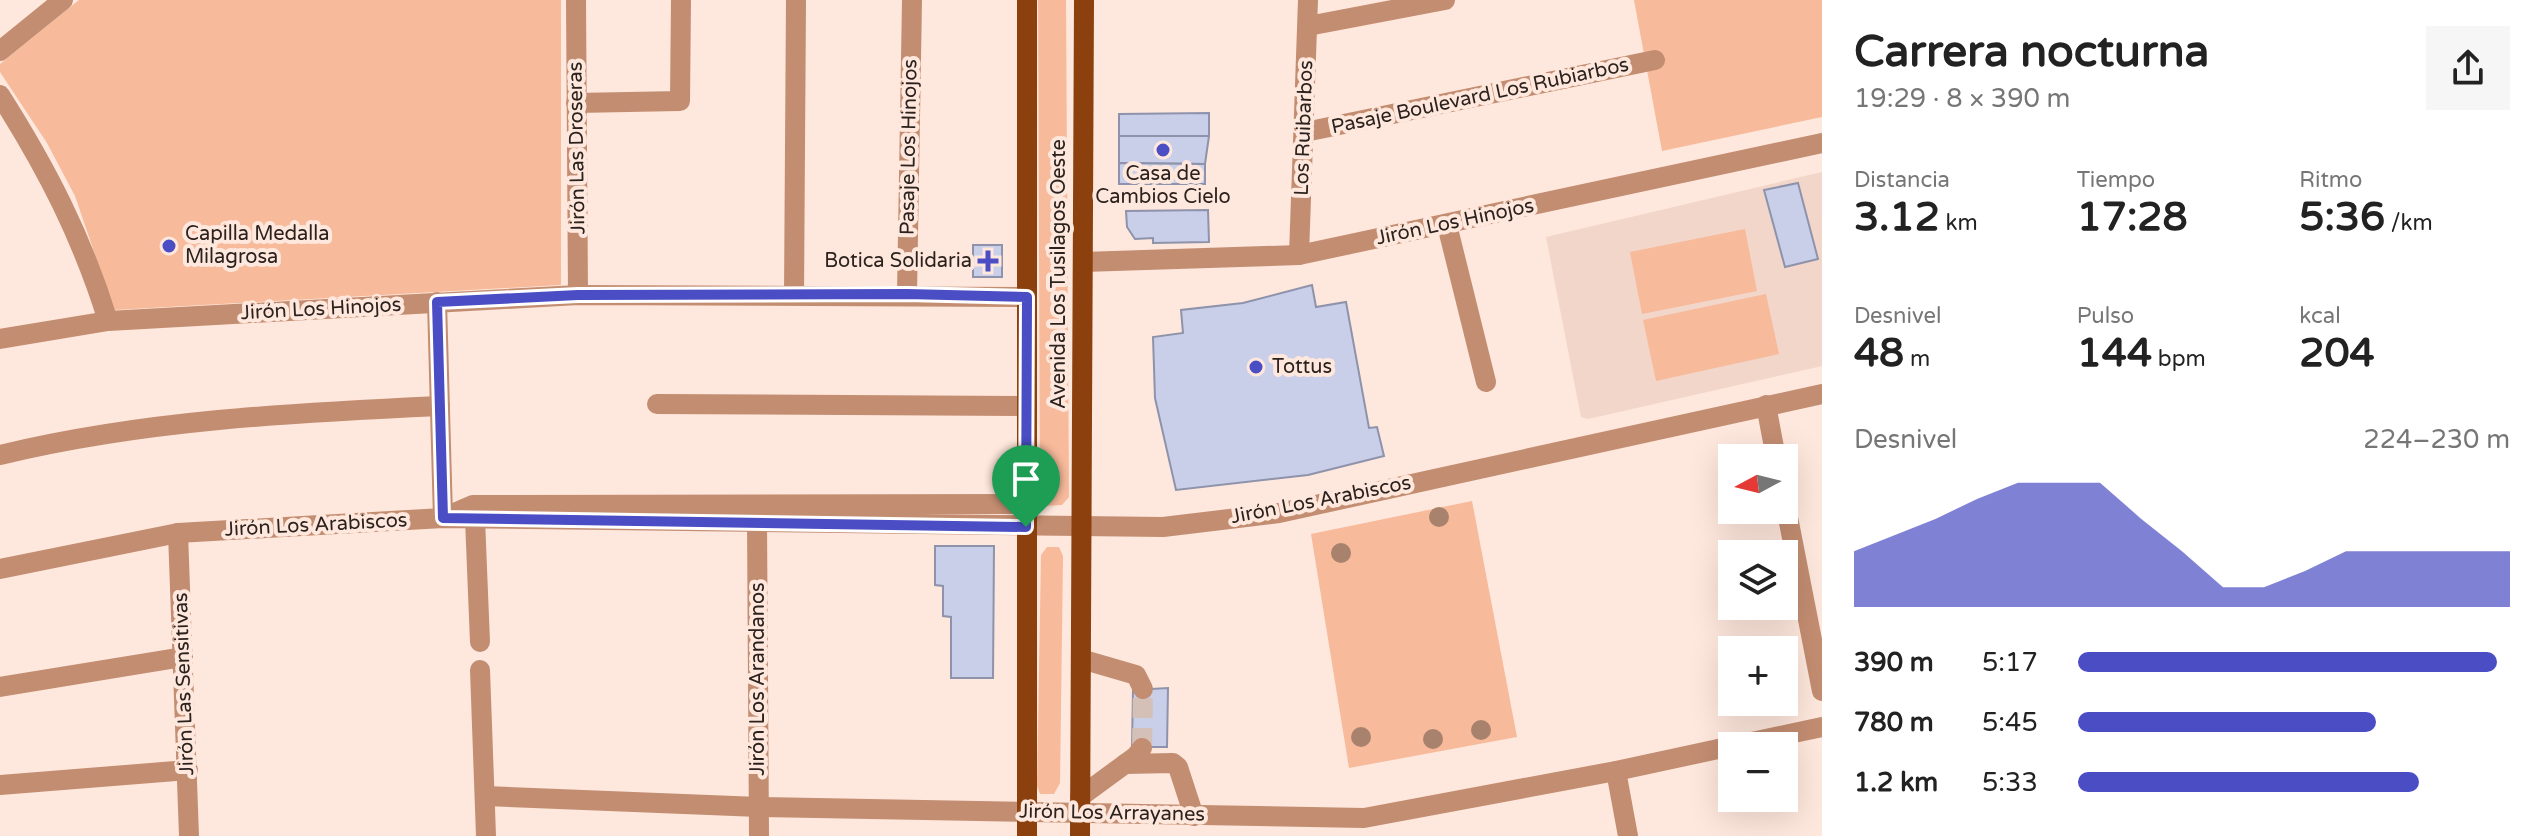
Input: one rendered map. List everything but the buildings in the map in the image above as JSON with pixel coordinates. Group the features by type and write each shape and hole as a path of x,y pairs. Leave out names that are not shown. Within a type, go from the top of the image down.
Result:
{"main road":[{"name":"Avenida Los Tusilagos Oeste","path":"1027,0 1027,836"},
{"name":"Avenida Los Tusilagos Oeste","path":"1080,836 1084,0"}],"street":[{"path":"0,51 63,0"},
{"name":"Jirón Las Droseras","path":"576,0 578,295"},
{"path":"576,103 680,101 681,0"},
{"path":"794,295 796,0"},
{"name":"Pasaje Los Hinojos","path":"907,294 912,0"},
{"name":"Los Ruibarbos","path":"1299,255 1308,0"},
{"path":"1308,26 1445,0"},
{"name":"Pasaje Boulevard Los Rubiarbos","path":"1305,132 1655,60"},
{"path":"0,95 37,153 71,217 108,321"},
{"name":"Jirón Los Hinojos","path":"1083,262 1299,255 1822,143"},
{"path":"1447,225 1486,382"},
{"name":"Jirón Los Hinojos","path":"1,334 108,321 578,295 907,294 1027,297"},
{"path":"437,302 443,518 473,505 1026,504"},
{"name":"Jirón Los Arabiscos","path":"0,569 178,533 443,518 1163,527 1279,513 1822,394"},
{"path":"657,404 1026,406"},
{"path":"1766,405 1773,444"},
{"path":"0,455 141,429 209,421 440,406"},
{"path":"475,519 480,642"},
{"name":"Jirón Los Arandanos","path":"757,521 759,836"},
{"path":"1789,524 1822,691"},
{"name":"Jirón Las Sensitivas","path":"178,533 189,836"},
{"path":"0,687 183,657"},
{"path":"1081,659 1136,675 1143,689"},
{"path":"480,670 486,836"},
{"name":"Jirón Los Arrayanes","path":"1798,732 1822,727"},
{"path":"1080,805 1142,748"},
{"name":"Jirón Los Arrayanes","path":"485,796 759,807 1027,811 1080,805 1366,827 1718,749"},
{"path":"1125,764 1173,763 1178,767 1194,816"},
{"path":"0,785 188,770"},
{"path":"1616,771 1628,836"}],"shaded area":[{"path":"79,0 561,0 561,285 114,310 75,196 47,143 0,72 0,64"},
{"path":"1038,0 1066,0 1069,497 1062,505 1044,506 1040,496"},
{"path":"1634,0 1822,0 1822,117 1662,151"},
{"path":"1822,172 1822,366 1588,419 1581,417 1546,237"},
{"path":"1745,229 1757,291 1642,314 1630,252"},
{"path":"1766,294 1779,354 1656,381 1643,320"},
{"path":"1472,501 1517,737 1349,768 1311,534"},
{"path":"1047,547 1059,547 1063,556 1060,783 1054,794 1040,794 1037,786 1041,555"}],"tunnel":[{"path":"1142,748 1143,689"}],"place":[{"name":"Casa de Cambios Cielo","path":"1163,150"},
{"name":"Capilla Medalla Milagrosa","path":"169,246"},
{"name":"Botica Solidaria","path":"988,261"},
{"name":"Tottus","path":"1256,367"}],"route":[{"path":"907,294 1027,297 1026,527 443,518 437,302 578,295 907,294"}]}
